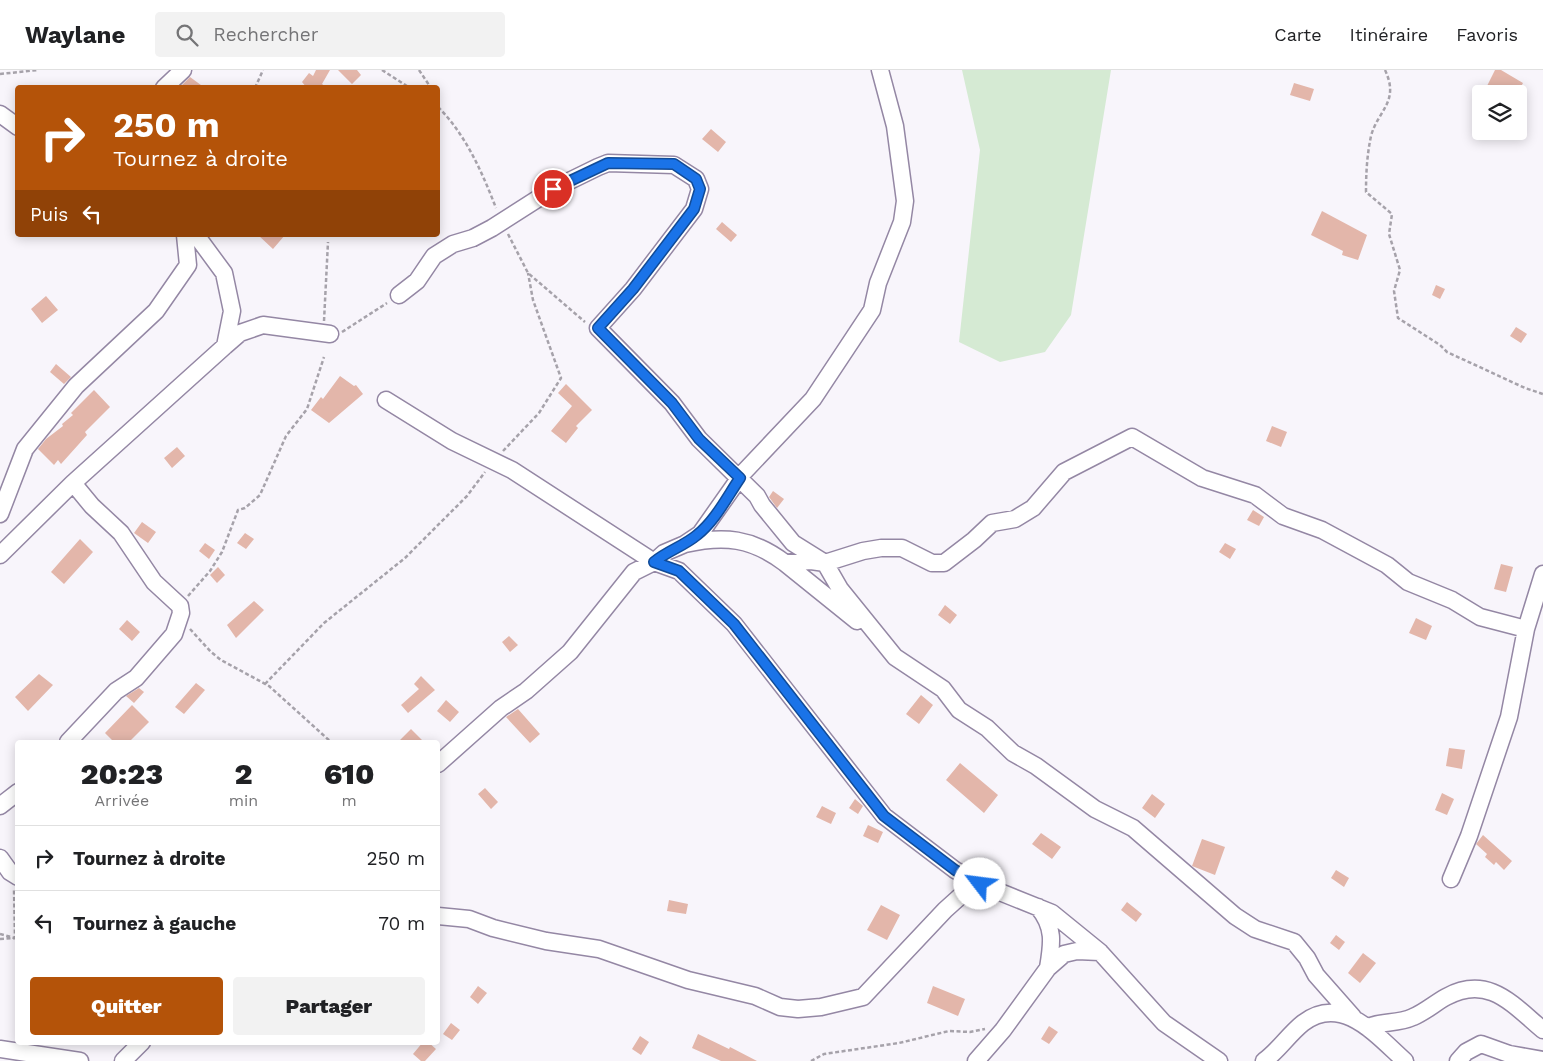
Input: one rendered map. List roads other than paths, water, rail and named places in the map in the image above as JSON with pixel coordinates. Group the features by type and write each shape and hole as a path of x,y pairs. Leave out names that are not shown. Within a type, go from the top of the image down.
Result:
{"street":[{"path":"167,85 183,70"},
{"path":"440,762 563,658 592,627 634,572 700,534 740,478 813,399 872,310 878,283 902,222 905,201 894,126 880,70"},
{"path":"0,114 15,125"},
{"path":"399,295 417,281 434,256 446,248 492,228 553,189 608,163 674,164 696,179 700,189 694,209 633,289 598,328 672,403 699,439 757,496 762,505 793,543 825,564 840,589 894,657 908,668 943,689 959,710 986,728 1013,753 1036,766 1095,809 1133,828 1235,916 1255,929 1294,942 1307,958 1316,975 1353,1016 1405,1061"},
{"path":"0,514 25,449 76,386 156,311 188,265 185,237"},
{"path":"197,237 224,273 232,311 225,346"},
{"path":"0,555 73,483 240,333 263,325 330,334"},
{"path":"386,400 452,442 494,461 654,562 679,571 734,624 884,816 955,870 980,884 1052,913 1100,952 1164,1023 1219,1061"},
{"path":"785,563 811,561 825,564 863,551 881,548 902,548 932,563 944,563 974,540 992,523 1015,519 1033,508 1064,472 1132,437 1202,478 1255,494 1283,516 1322,530 1387,565 1408,582 1452,600 1480,617 1526,629"},
{"path":"70,740 116,691 136,678 174,634 181,614 180,606 154,582 121,533 92,506 73,483"},
{"path":"685,544 708,539 750,542 770,551 876,636"},
{"path":"1451,879 1469,836 1509,717 1526,629 1543,574"},
{"path":"0,806 15,794"},
{"path":"0,858 10,872 15,875"},
{"path":"440,916 469,919 493,928 538,939 599,949 688,980 755,996 780,1007 798,1009 822,1007 863,997 946,910 965,892 980,884"},
{"path":"1038,906 1048,920 1052,938 1048,968"},
{"path":"976,1061 1004,1030 1048,968 1064,954 1077,951 1100,952"},
{"path":"1368,1027 1413,1017 1446,996 1465,988 1483,988 1500,996 1543,1030"},
{"path":"1264,1061 1273,1055 1302,1024 1317,1015 1326,1012 1353,1016"},
{"path":"1458,1061 1466,1052 1481,1044 1509,1054 1543,1060"},
{"path":"122,1061 139,1045"},
{"path":"0,1049 80,1061"}]}
